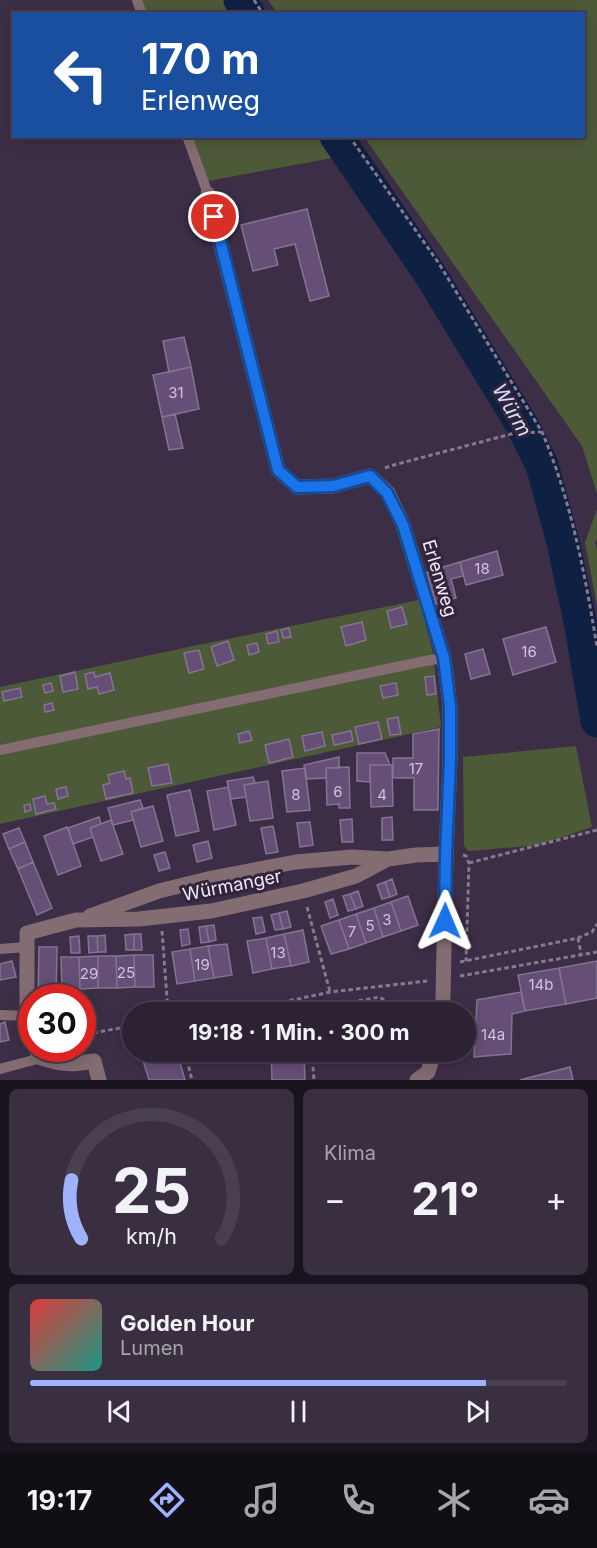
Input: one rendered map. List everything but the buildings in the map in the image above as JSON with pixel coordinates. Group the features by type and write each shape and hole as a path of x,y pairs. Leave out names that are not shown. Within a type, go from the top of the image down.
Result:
{"street":[{"path":"208,194 278,470 297,487 333,486 370,476"},
{"name":"Erlenweg","path":"370,476 387,493 403,525 444,658 450,717 450,760 442,1002"},
{"name":"Würmanger","path":"27,940 159,891 212,878 332,857 388,859 446,854"},
{"name":"Würmanger","path":"76,920 161,917 211,911 303,891 356,876 388,859"},
{"path":"27,940 27,984"},
{"path":"55,1062 59,1064 89,1062"},
{"path":"94,1062 99,1080"},
{"path":"417,1080 428,1072 431,1062"}],"lane":[{"path":"188,138 208,194"},
{"path":"0,750 444,658"},
{"path":"0,949 27,940"},
{"path":"0,1014 18,1015"},
{"path":"0,1069 18,1061"}],"path":[{"path":"349,138 438,262 542,432 555,461 583,564 597,647"},
{"path":"370,476 390,466 515,433 542,432"},
{"path":"469,863 597,830"},
{"path":"446,854 466,856 469,863 466,961"},
{"path":"303,891 330,992"},
{"path":"161,917 167,1002"},
{"path":"444,972 466,961 578,938 592,932 597,924"},
{"path":"578,938 581,955"},
{"path":"284,1002 444,972 597,952"},
{"path":"355,1002 380,997 386,1002"},
{"path":"96,1032 122,1028"},
{"path":"188,1062 192,1080"},
{"path":"313,1062 314,1080"}],"green space":[{"path":"142,0 228,0 236,12 147,12"},
{"path":"268,0 597,0 597,494 582,446 365,138 585,138 585,12 277,12"},
{"path":"192,138 319,138 332,158 208,181"},
{"path":"597,509 597,540 595,542 597,607 585,542"},
{"path":"419,600 433,653 441,727 0,824 0,687"},
{"path":"576,746 592,827 539,845 469,851 464,846 463,757"}],"waterway":[{"name":"Würm","path":"240,0 248,12"},
{"name":"Würm","path":"337,138 430,274 522,425 542,465 563,542 580,621 597,721"}],"route":[{"path":"214,217 278,470 297,487 333,486 370,476 387,493 403,525 444,658 450,706 445,921"}]}
